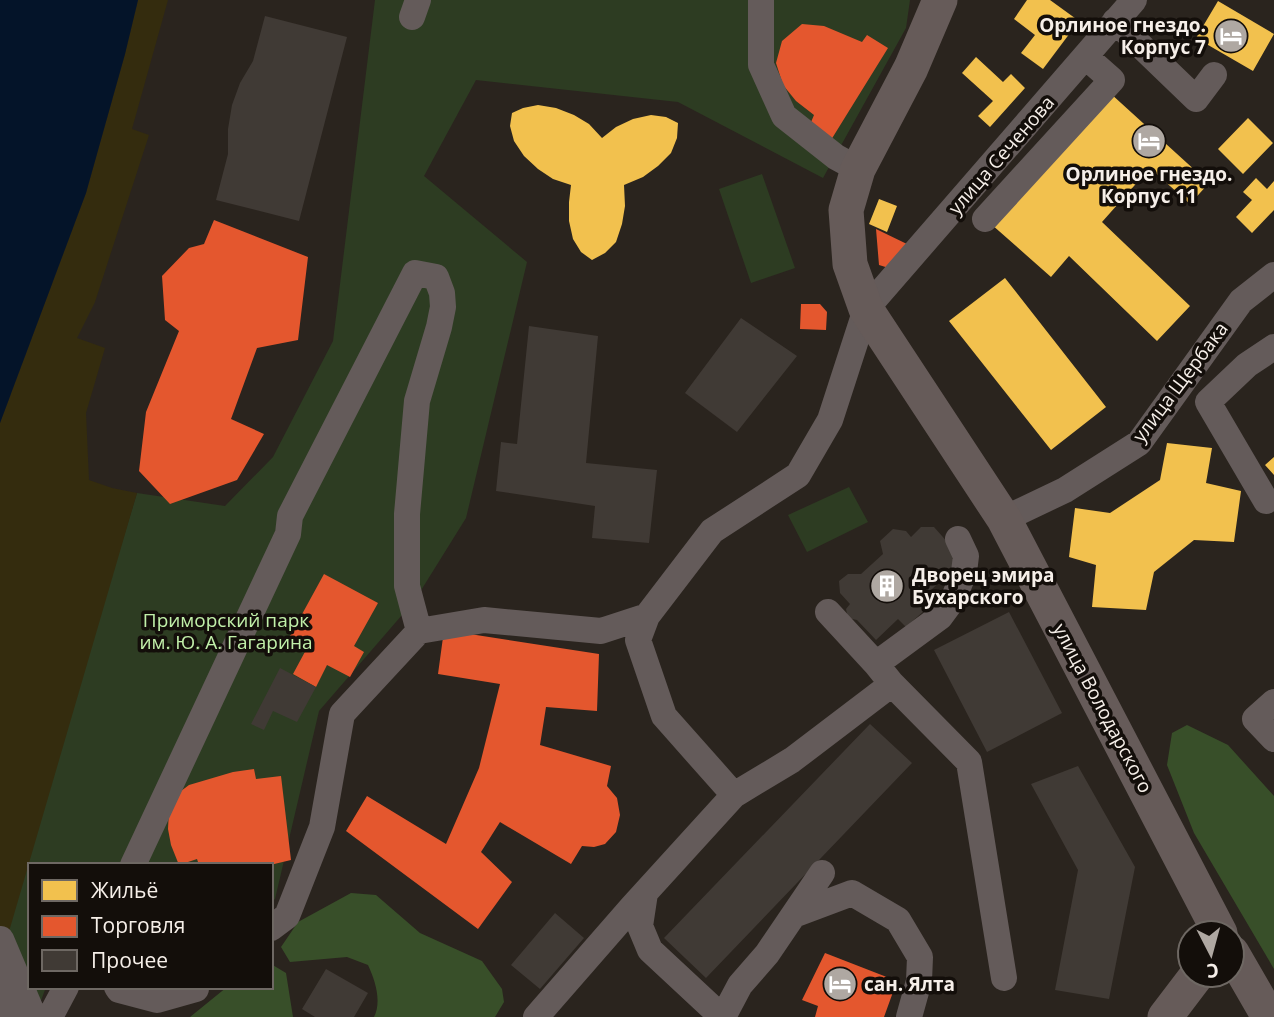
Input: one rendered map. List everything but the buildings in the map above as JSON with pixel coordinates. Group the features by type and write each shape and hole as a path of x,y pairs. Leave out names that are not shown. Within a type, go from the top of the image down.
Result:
{"main road":[{"name":"улица Володарского","path":"940,0 911,68 858,169 846,210 850,264 866,310 1004,519 1213,919"},
{"name":"улица Володарского","path":"1246,978 1269,1017"},
{"path":"1165,1017 1186,989"}],"street":[{"path":"761,0 761,65 784,116 836,157 858,169"},
{"name":"улица Сеченова","path":"866,310 1134,0"},
{"path":"1115,21 1196,99 1214,75"},
{"path":"985,219 1112,80 1086,57"},
{"path":"134,863 288,534 290,516 415,273 436,276 442,293 443,307 417,401 407,514 407,586 419,631"},
{"name":"улица Щербака","path":"1004,519 1065,490 1139,443 1241,301 1274,275"},
{"path":"734,795 664,716 638,640 647,616 712,531 798,475 830,420 866,310"},
{"path":"1266,501 1208,402 1247,365 1274,347"},
{"path":"536,1017 734,795 792,760 940,617 954,597 964,572 966,556 958,539"},
{"path":"828,612 969,762 1004,978"},
{"path":"273,927 287,916 322,827 341,714 419,631 484,620 601,631 647,616"},
{"path":"1274,702 1255,719 1274,739"},
{"path":"645,893 640,926 650,950 722,1017 740,985 767,954 822,873"},
{"path":"796,914 852,893 898,920 920,957 919,981 909,1017"},
{"path":"12,1017 1,939 34,1017"},
{"path":"50,1017 65,989"},
{"path":"118,989 157,1000 194,989"},
{"path":"163,1017 196,989"}],"green space":[{"name":"Приморский парк им. Ю. А. Гагарина","path":"375,0 910,0 906,28 823,178 678,102 476,80 424,176 527,262 466,518 415,600 319,711 275,899 273,900 273,863 28,863 28,989 45,989 35,1017 0,941 137,493 225,506 273,457 333,341"},
{"path":"762,174 795,268 751,283 719,189"},
{"path":"849,487 868,522 807,552 788,515"},
{"path":"1187,725 1228,745 1274,796 1274,969 1194,833 1167,765 1172,733"},
{"path":"351,893 376,895 420,933 482,961 502,989 504,1002 495,1017 374,1017 377,997 368,965 347,957 290,962 281,947 298,922"},
{"path":"273,965 286,973 293,1017 190,1017 225,989 273,989"}],"sand":[{"path":"138,0 168,0 132,129 149,135 95,302 77,338 105,348 86,413 89,480 137,493 8,935 0,934 0,423 86,193"}],"water":[{"path":"0,0 138,0 86,193 0,423"}],"place":[{"name":"Орлиное гнездо. Корпус 7","path":"1231,36"},
{"name":"Орлиное гнездо. Корпус 11","path":"1149,141"},
{"name":"Дворец эмира Бухарского","path":"887,586"},
{"name":"сан. Ялта","path":"840,984"}]}
